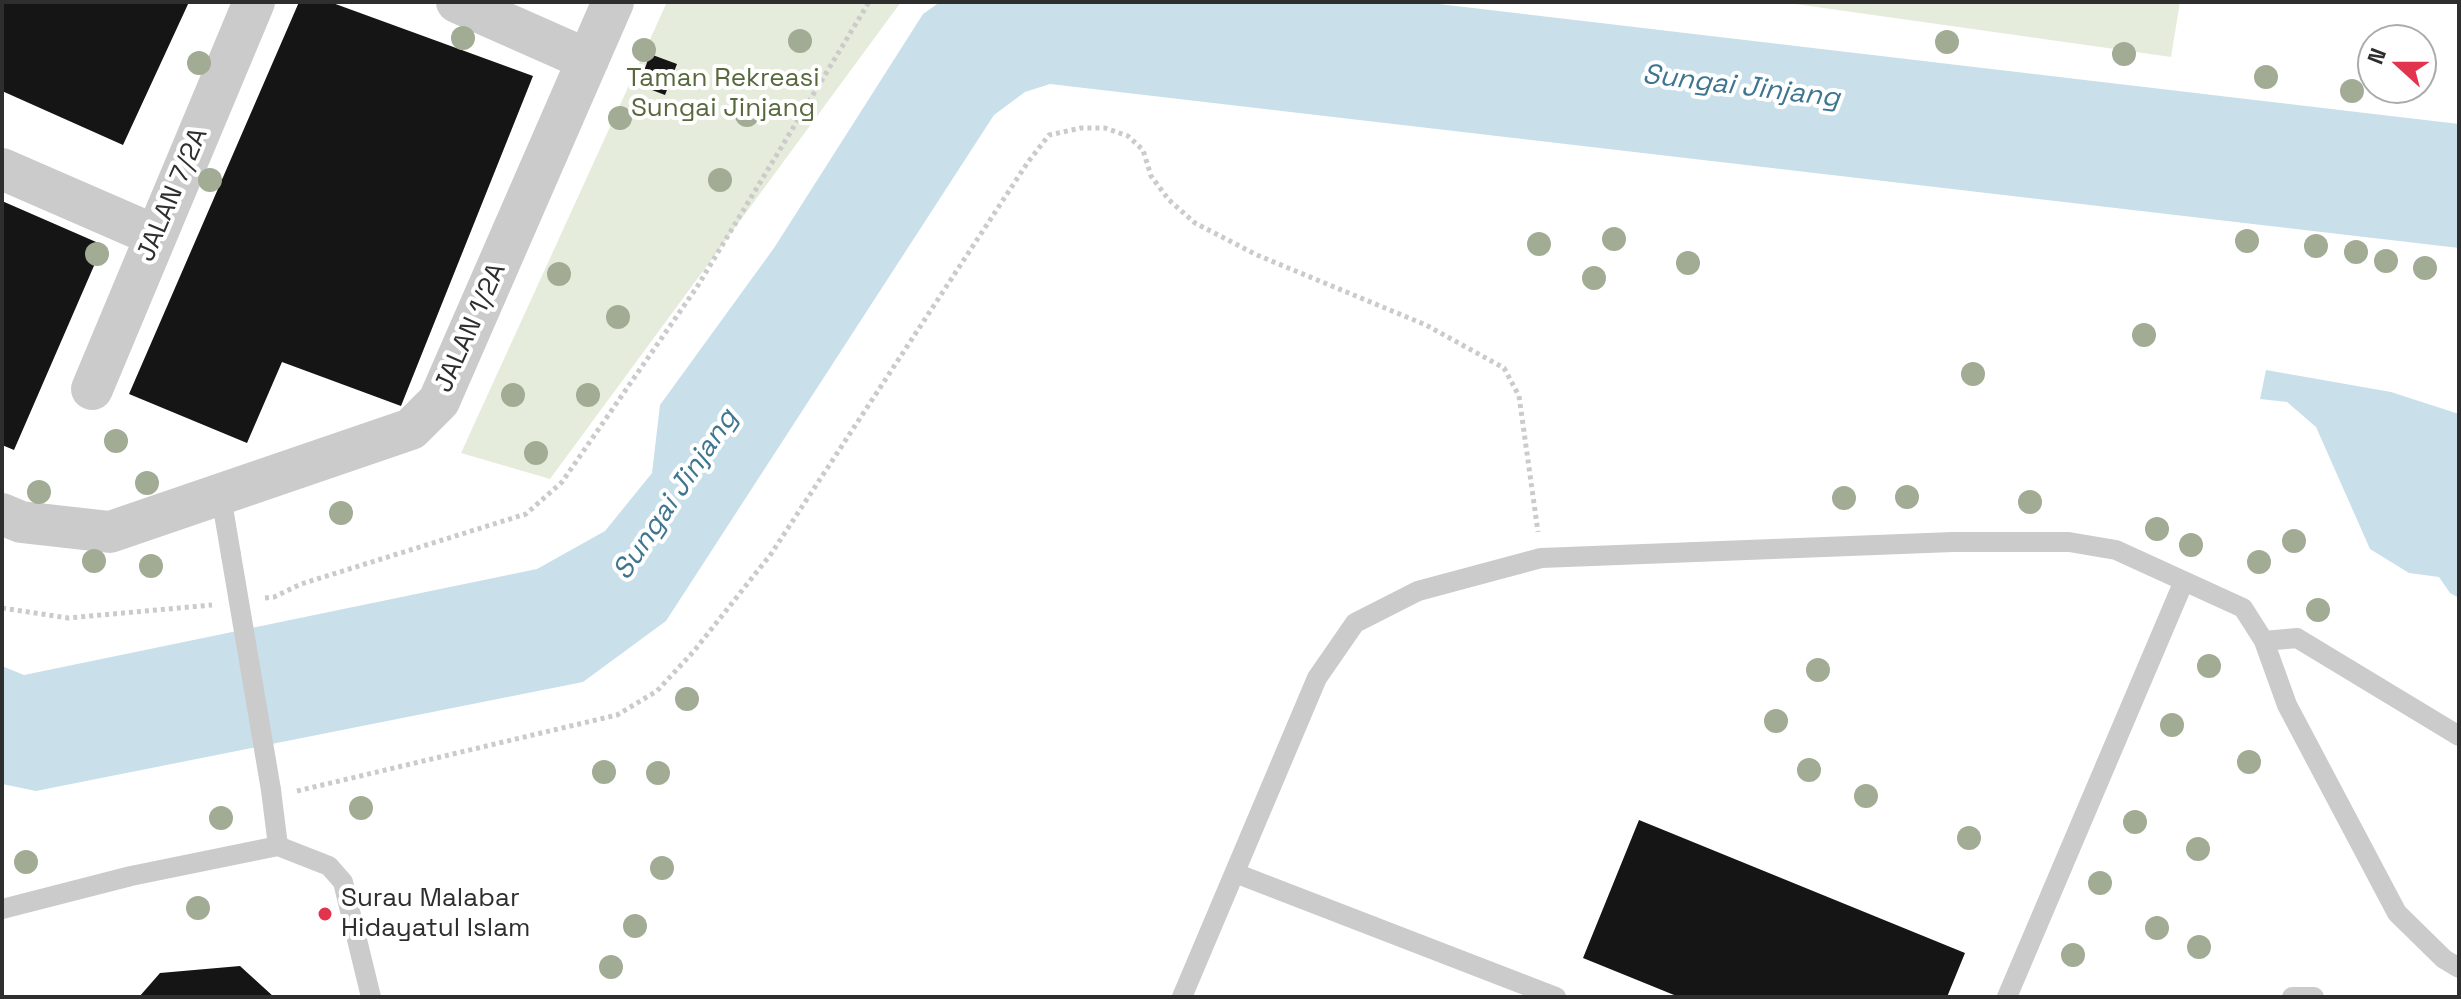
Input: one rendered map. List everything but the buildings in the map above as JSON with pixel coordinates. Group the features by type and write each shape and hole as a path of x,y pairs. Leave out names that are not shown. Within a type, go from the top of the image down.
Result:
{"street":[{"name":"JALAN 7/2A","path":"92,389 254,2"},
{"path":"457,2 588,60"},
{"name":"JALAN 1/2A","path":"2,514 21,522 110,532 411,429 439,401 613,2"},
{"path":"2,169 156,236"}],"lane":[{"path":"221,496 272,793 278,846"},
{"path":"1182,997 1317,678 1355,623 1418,591 1541,558 1953,542 2069,542 2116,550 2243,608 2264,641 2287,705 2397,913 2444,959 2459,968"},
{"path":"2007,997 2184,581"},
{"path":"2264,641 2297,638 2459,736"},
{"path":"2,909 131,876 278,846 329,866 343,882 371,997"},
{"path":"1235,873 1556,997"},
{"path":"2292,997 2314,997"}],"path":[{"path":"259,599 274,597 301,584 526,514 562,482 697,287 869,2"},
{"path":"272,793 617,715 657,691 694,651 771,554 1028,162 1049,135 1081,128 1105,128 1128,136 1143,150 1151,176 1169,200 1195,223 1257,255 1426,325 1504,368 1519,396 1541,558"},
{"path":"2,608 68,618 213,605"}],"green space":[{"name":"Taman Rekreasi Sungai Jinjang","path":"667,2 901,2 550,479 461,453"},
{"path":"1781,2 2180,2 2171,57"}],"water":[{"name":"Sungai Jinjang","path":"940,2 1422,2 2459,124 2459,248 1050,84 1025,92 994,115 666,621 583,682 36,791 2,784 2,666 24,675 537,569 605,531 652,473 660,405 774,248 923,14"},
{"path":"2266,370 2391,392 2459,414 2459,598 2450,593 2439,577 2409,573 2370,549 2316,427 2287,402 2260,399"}],"place":[{"name":"Surau Malabar Hidayatul Islam","path":"325,914"}]}
